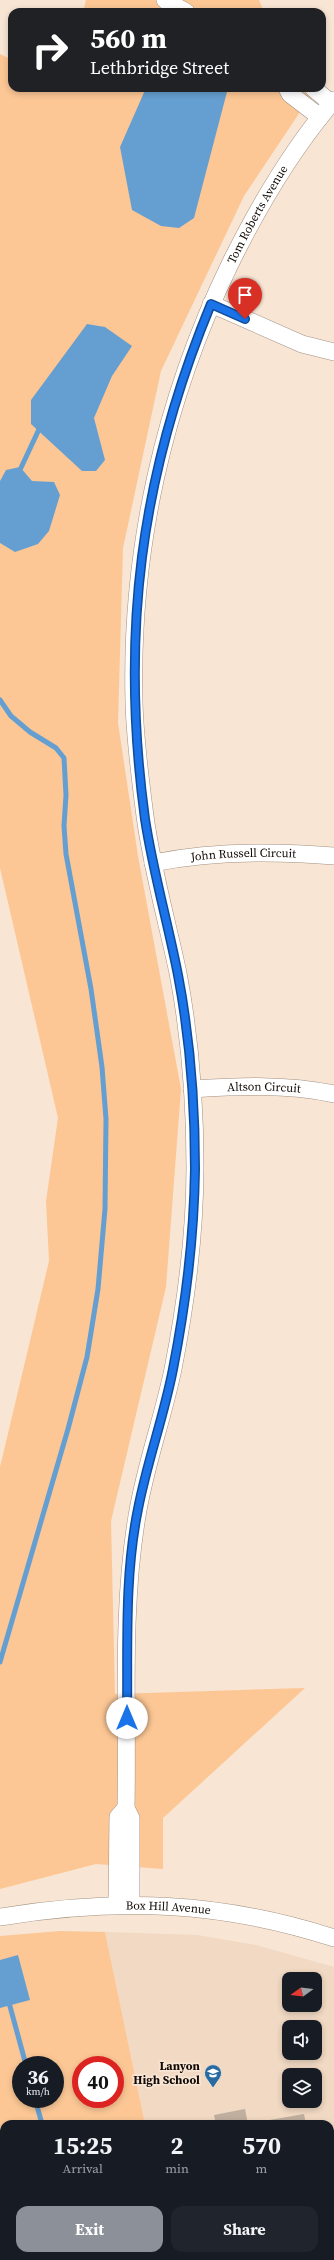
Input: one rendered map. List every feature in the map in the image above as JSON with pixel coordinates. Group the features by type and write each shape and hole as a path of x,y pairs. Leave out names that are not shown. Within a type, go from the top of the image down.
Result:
{"street":[{"path":"166,0 179,8"},
{"path":"289,92 320,117"},
{"path":"319,92 333,101"},
{"name":"Tom Roberts Avenue","path":"124,1904 131,1818 126,1808 127,1625 129,1567 138,1510 172,1372 186,1291 191,1250 195,1170 189,1051 178,977 153,862 146,822 136,740 134,699 137,600 143,537 159,459 169,420 195,342 211,304 245,233 268,193 320,117 333,101"},
{"path":"211,304 302,344 334,352"},
{"name":"John Russell Circuit","path":"153,862 211,854 248,853 334,856"},
{"name":"Altson Circuit","path":"192,1089 240,1086 286,1086 334,1094"},
{"name":"Box Hill Avenue","path":"0,1917 45,1909 124,1904 171,1905 232,1912 263,1918 334,1938"}],"shaded area":[{"path":"86,0 259,0 262,8 84,8"},
{"path":"0,54 8,58 8,92 313,92 244,196 161,371 123,548 118,723 138,856 181,1089 166,1287 111,1521 115,1694 305,1688 163,1818 163,1869 96,1864 0,1889 0,1467 49,1261 46,1201 58,1118 0,868"},
{"path":"60,1931 105,1932 144,2120 0,2120 0,1936"},
{"name":"Lanyon High School","path":"105,1932 197,1935 256,1945 334,1967 334,2120 144,2120"}],"water":[{"path":"144,92 227,92 194,218 179,228 161,226 132,210 120,147"},
{"path":"87,324 105,327 132,346 112,376 94,418 105,460 96,471 82,471 31,424 31,400"},
{"path":"20,467 32,481 54,482 60,495 49,531 38,544 15,552 0,543 0,481 6,470"},
{"path":"18,1955 30,2000 0,2008 0,1960"}],"building":[{"path":"245,2109 247,2120 215,2120 214,2115"},
{"path":"304,2114 305,2120 269,2120"}],"waterway":[{"path":"19,472 41,425"},
{"path":"0,700 11,716 30,732 56,748 64,758 66,795 64,826 66,854 91,989 102,1067 106,1119 105,1209 98,1289 87,1357 68,1429 0,1662"},
{"path":"8,1999 24,2056"},
{"path":"38,2108 41,2120"}],"place":[{"name":"Lanyon High School","path":"213,2088"}],"route":[{"path":"127,1718 127,1625 129,1567 138,1510 172,1372 186,1291 191,1250 195,1170 189,1051 178,977 153,862 146,822 136,740 134,699 135,616 143,537 159,459 169,420 195,342 211,304 245,319"}]}
